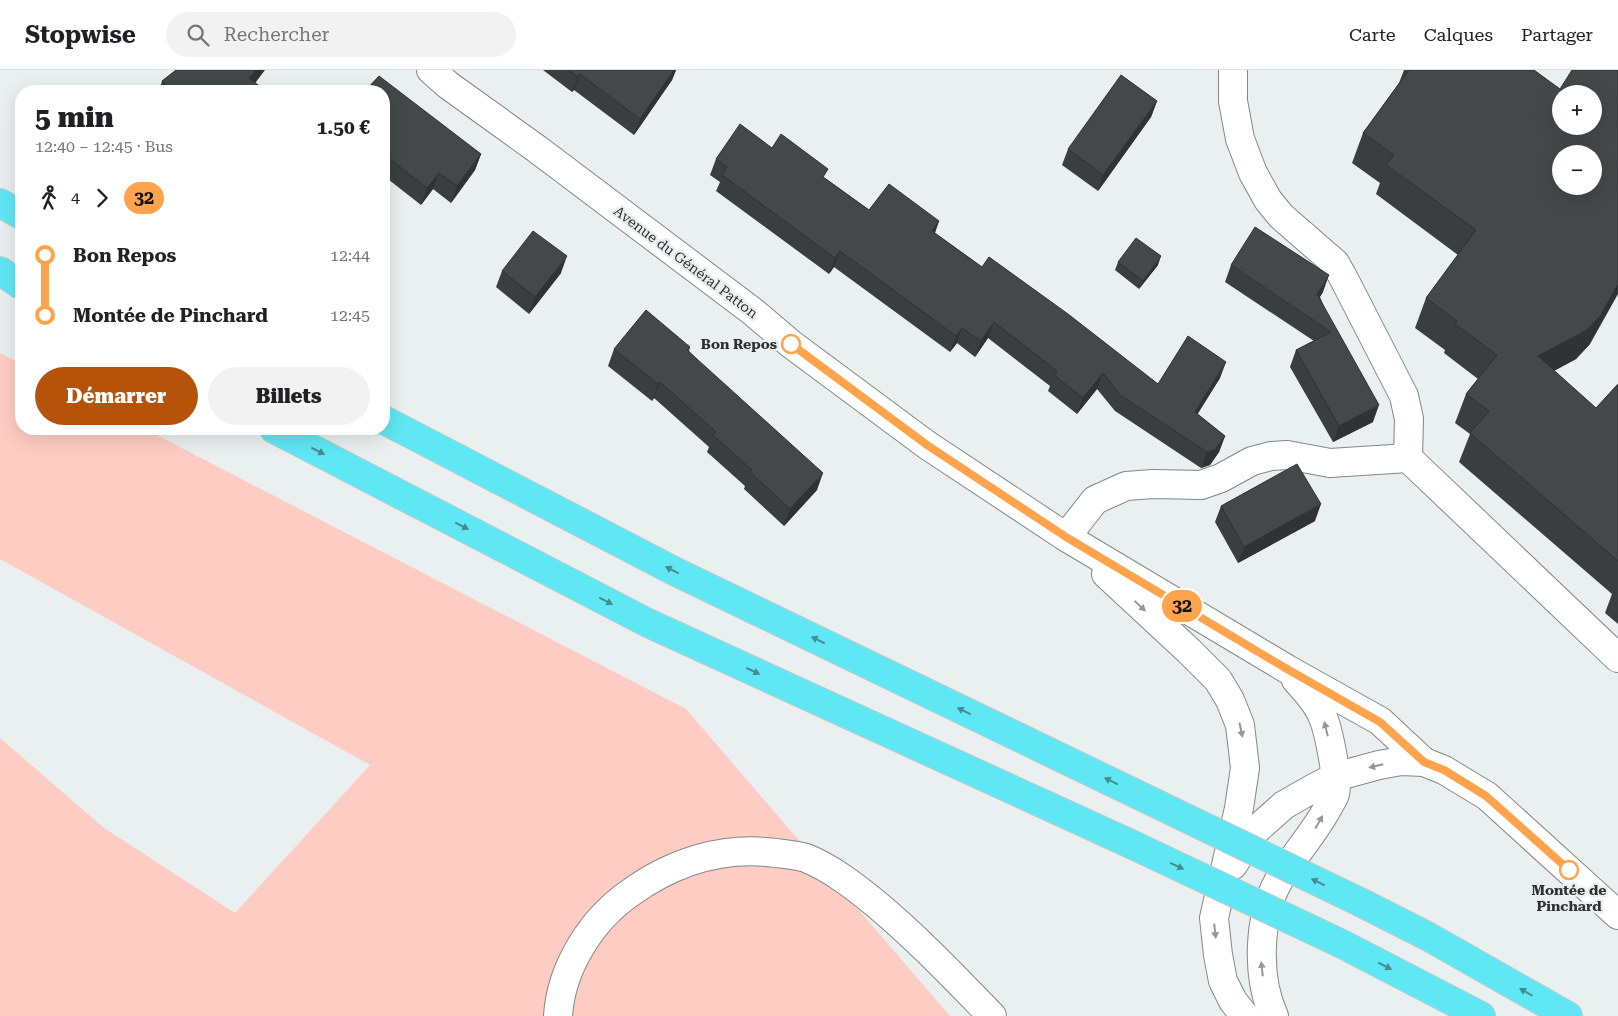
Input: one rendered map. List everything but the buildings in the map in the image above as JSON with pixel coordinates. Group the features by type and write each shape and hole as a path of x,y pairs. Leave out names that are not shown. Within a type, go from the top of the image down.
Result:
{"highway":[{"path":"0,202 15,211"},
{"path":"0,272 15,281"},
{"path":"390,423 674,571 1362,903 1429,937 1568,1016"},
{"path":"286,435 648,623 1133,844 1342,944 1481,1016"}],"street":[{"name":"Avenue du Général Patton","path":"431,70 448,85 538,149 752,311 791,344 927,445 1066,537 1287,669 1380,722 1424,762"},
{"path":"1233,70 1234,111 1240,139 1253,172 1268,200 1281,216 1335,263 1343,277 1404,396 1408,419 1408,458 1618,658"},
{"path":"1066,537 1094,500 1126,486 1153,484 1201,485 1221,478 1252,461 1272,456 1287,455 1330,463 1408,458"},
{"name":"Avenue du Général Patton","path":"1066,537 1190,651 1218,680 1230,700 1240,725 1245,768 1239,808 1222,884"},
{"name":"Avenue du Général Patton","path":"1287,669 1322,714 1335,777"},
{"name":"Avenue du Général Patton","path":"1222,884 1256,830 1284,805 1335,777 1400,761 1424,762 1444,770 1486,796 1618,916"},
{"path":"1274,1016 1261,967 1265,922 1270,899 1279,880 1326,811 1335,794 1335,777"},
{"path":"558,1016 566,975 573,960 587,937 606,914 626,896 648,880 674,867 705,856 735,851 761,851 804,858 832,871 860,891 921,944 992,1016"},
{"path":"1222,884 1214,918 1218,955 1223,981 1233,1002 1245,1016"}],"shaded area":[{"path":"0,353 15,361 15,435 157,435 686,709 950,1016 0,1016 0,738 104,828 235,913 370,765 0,559"}],"bus line":[{"name":"32","path":"791,344 927,445 1066,537 1287,669 1380,722 1424,762 1444,770 1486,796 1569,870"}],"place":[{"name":"Bon Repos","path":"791,344"},
{"name":"Montée de Pinchard","path":"1569,870"}]}
